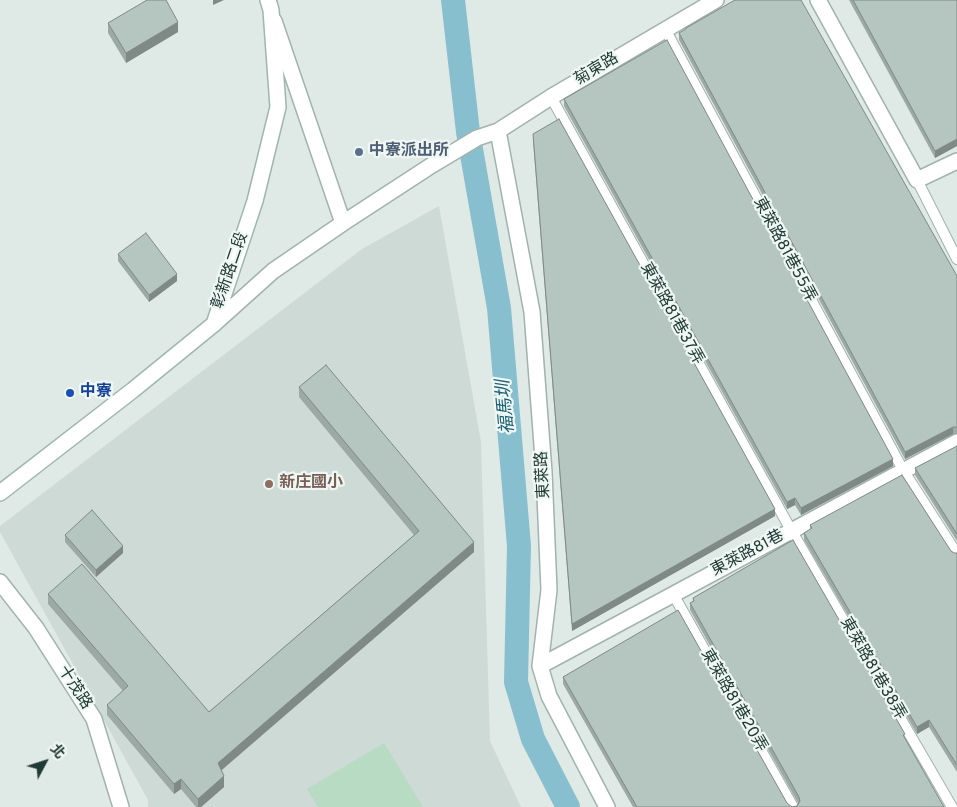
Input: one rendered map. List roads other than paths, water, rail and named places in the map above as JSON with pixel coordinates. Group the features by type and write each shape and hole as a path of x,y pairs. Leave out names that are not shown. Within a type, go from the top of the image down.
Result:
{"street":[{"name":"菊東路","path":"342,223 477,138 498,131 551,97 716,0"},
{"path":"818,0 917,180 957,162"},
{"path":"214,324 273,272 342,223 269,5"},
{"name":"彰新路二段","path":"0,493 133,390 214,324 255,201 278,107 269,5"},
{"name":"東萊路","path":"498,131 532,312 535,350 544,472 549,590 540,666 549,696 607,807"},
{"name":"東萊路81巷","path":"540,666 957,442"},
{"name":"十茂路","path":"0,582 36,628 94,719 121,807"}],"lane":[{"name":"東萊路81巷55弄","path":"665,29 903,470 957,554"},
{"name":"東萊路81巷37弄","path":"551,97 791,530"},
{"path":"917,180 957,259"},
{"name":"東萊路81巷38弄","path":"791,530 952,807"},
{"name":"東萊路81巷20弄","path":"673,594 793,807"}],"waterway":[{"name":"福馬圳","path":"453,0 468,132 499,308 519,546 516,682 533,739 568,807"}],"place":[{"name":"中寮派出所","path":"359,152"},
{"name":"中寮","path":"70,393"},
{"name":"新庄國小","path":"269,484"}]}
